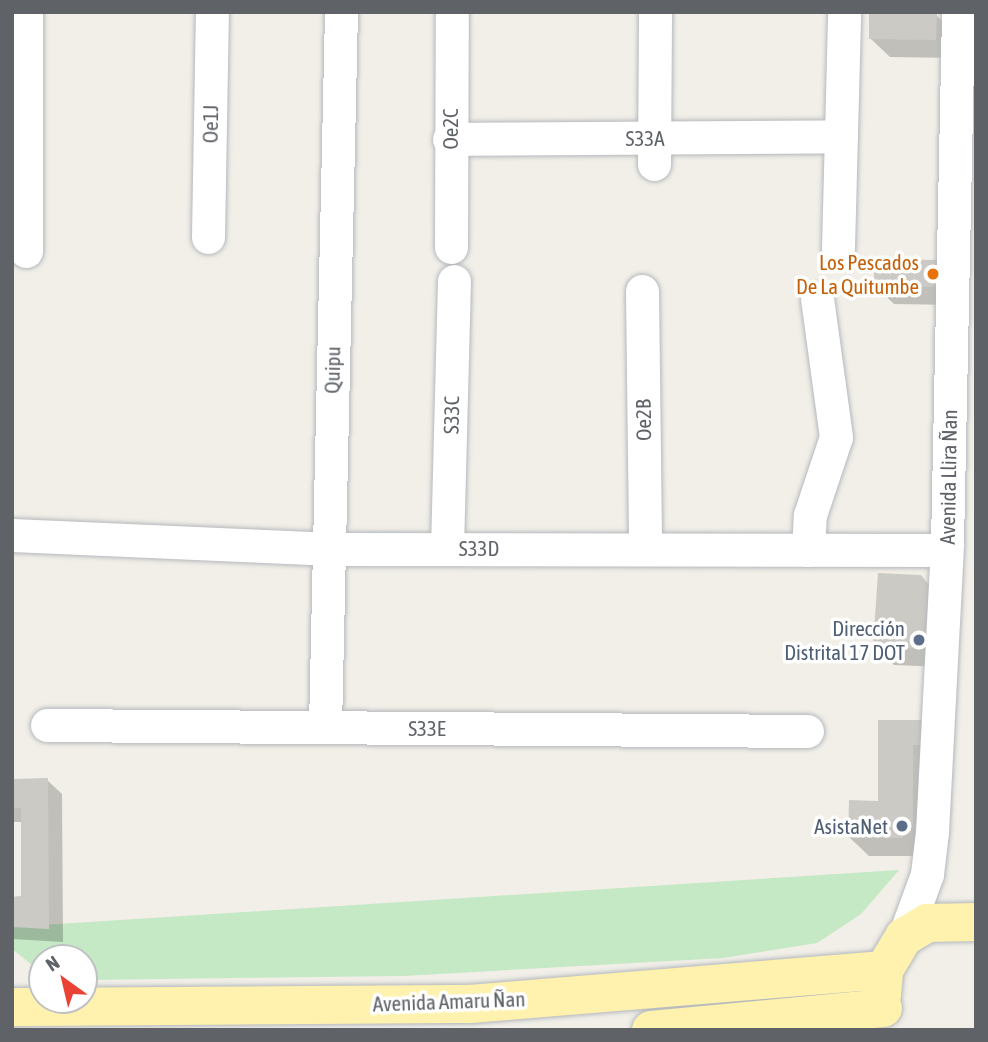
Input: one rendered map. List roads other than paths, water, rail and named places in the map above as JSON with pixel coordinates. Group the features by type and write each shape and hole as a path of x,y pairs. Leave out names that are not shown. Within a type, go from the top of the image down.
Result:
{"main road":[{"path":"651,1030 889,1019 884,970 904,937 927,923 976,922"},
{"name":"Avenida Amaru Ñan","path":"98,1006 470,1004 884,970"}],"street":[{"path":"26,12 26,251"},
{"name":"Oe1J","path":"208,236 212,12"},
{"name":"Quipu","path":"326,727 341,12"},
{"name":"Oe2C","path":"451,247 449,139 452,12"},
{"path":"654,12 654,151"},
{"path":"838,248 844,12"},
{"name":"Avenida Llira Ñan","path":"904,937 927,874 932,832 966,87 958,12"},
{"name":"S33A","path":"449,139 654,151 841,136"},
{"name":"S33C","path":"447,548 454,281"},
{"name":"Oe2B","path":"642,291 645,549"},
{"path":"808,550 810,515 836,437 817,299"},
{"name":"S33D","path":"12,535 328,548 946,550"},
{"name":"S33E","path":"47,725 807,731"}],"place":[{"name":"Los Pescados De La Quitumbe","path":"933,274"},
{"name":"Dirección Distrital 17 DOT","path":"919,640"},
{"name":"AsistaNet","path":"902,826"}]}
